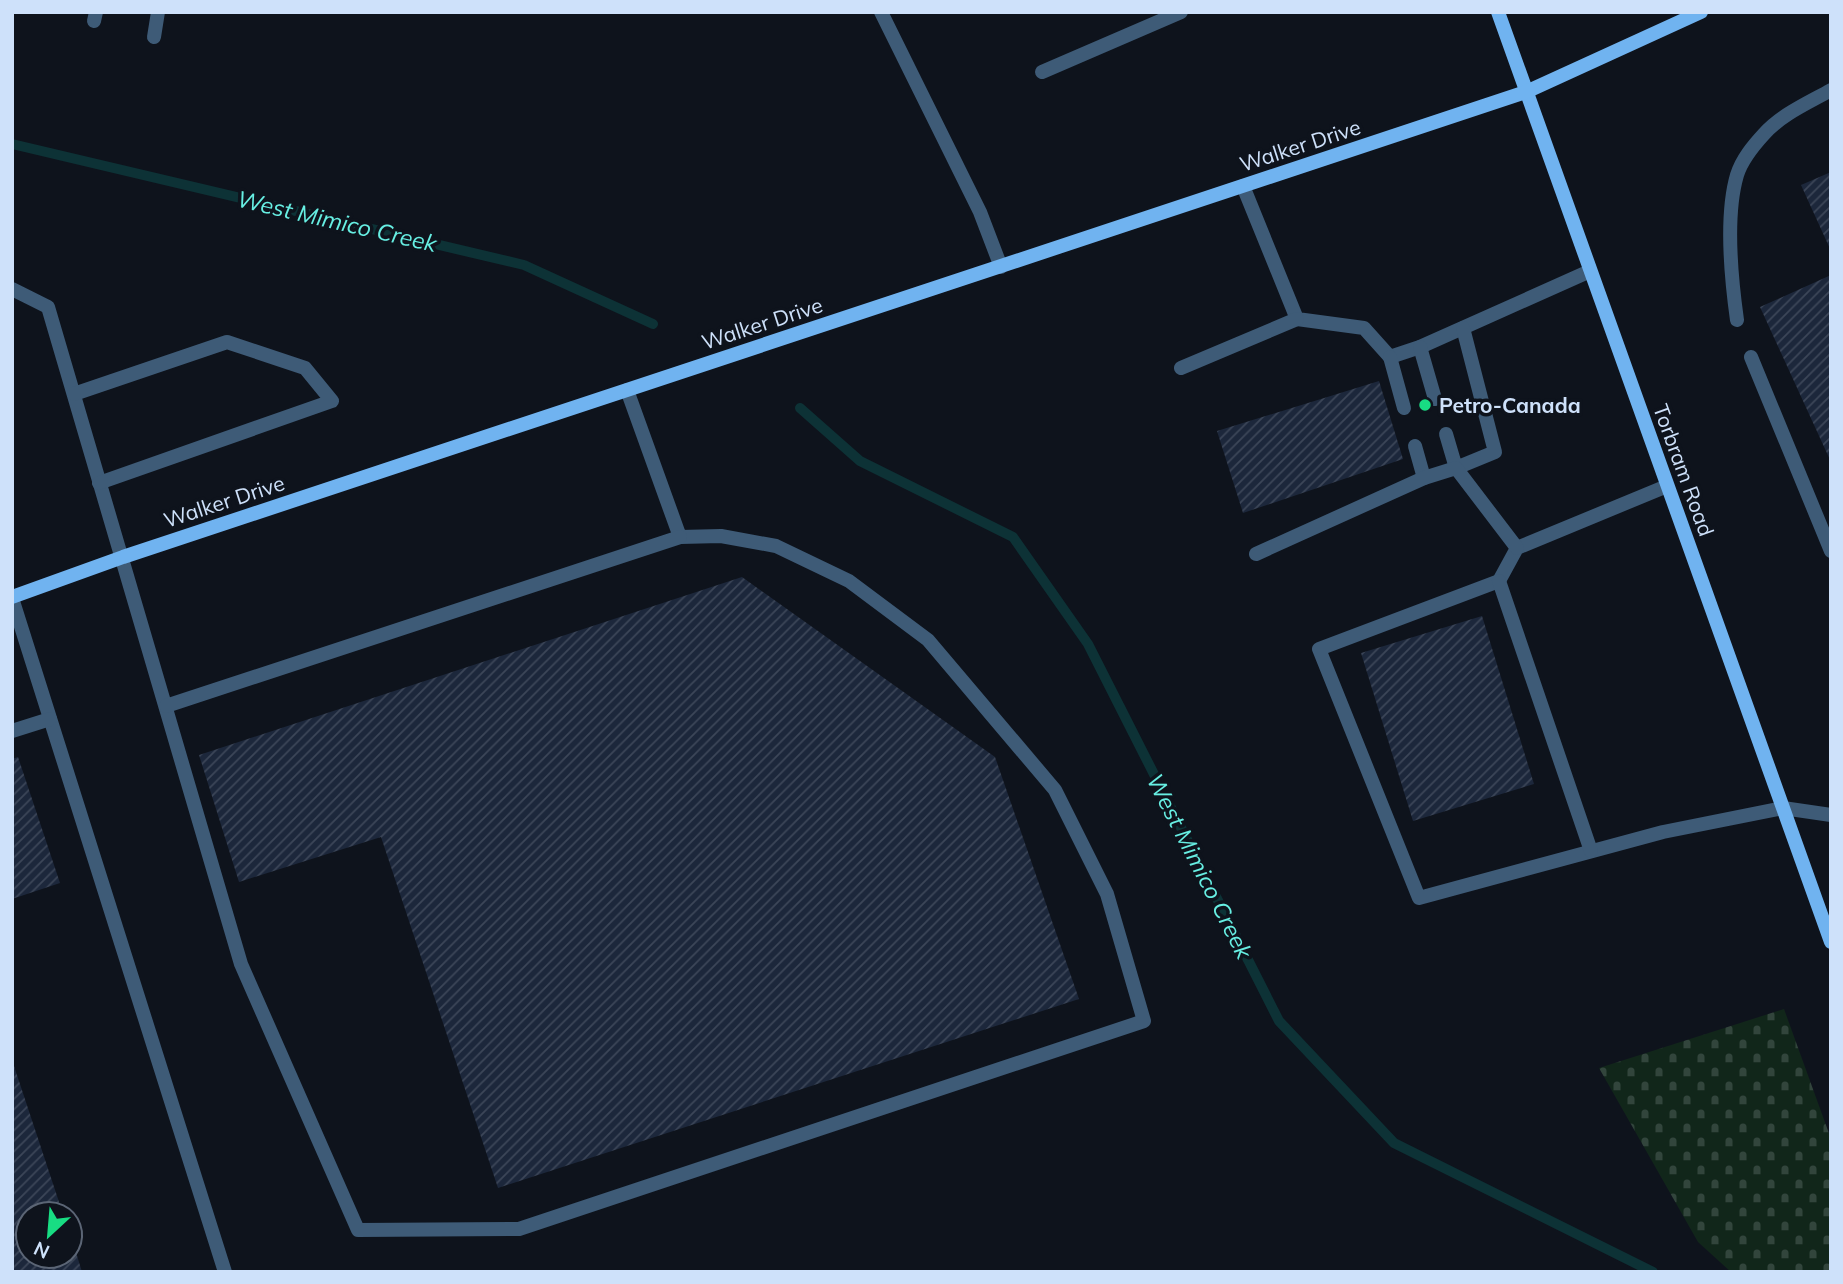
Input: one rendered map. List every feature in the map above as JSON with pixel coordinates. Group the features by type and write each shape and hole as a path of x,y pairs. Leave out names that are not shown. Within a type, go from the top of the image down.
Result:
{"street":[{"name":"Torbram Road","path":"1498,12 1831,942"},
{"name":"Walker Drive","path":"12,598 123,556 1527,92 1701,12"}],"lane":[{"path":"154,37 158,12"},
{"path":"881,12 980,212 1001,267"},
{"path":"1042,72 1181,12"},
{"path":"1737,320 1732,285 1732,240 1737,174 1747,153 1765,132 1785,115 1831,90"},
{"path":"1243,186 1297,318"},
{"path":"1390,357 1420,347 1590,271"},
{"path":"12,289 48,307 241,964 358,1230 519,1229 1144,1021 1107,894 1055,790 928,640 849,581 776,546 721,536 680,537 166,706"},
{"path":"1181,368 1297,318 1364,328 1390,357 1404,408"},
{"path":"1256,554 1424,478 1494,452 1462,328"},
{"path":"74,394 227,342 305,368 332,401 99,483"},
{"path":"1420,347 1435,399"},
{"path":"1751,357 1831,551"},
{"path":"627,390 680,537"},
{"path":"1446,434 1456,468 1517,548"},
{"path":"1415,446 1424,478"},
{"path":"1667,486 1517,548 1499,581 1319,649 1419,898 1663,832 1783,808 1831,815"},
{"path":"1499,581 1591,852"},
{"path":"12,598 225,1272"},
{"path":"12,731 50,719"}],"green space":[{"path":"1784,1009 1831,1139 1831,1272 1731,1272 1698,1242 1599,1068"}],"building":[{"path":"1831,172 1831,251 1801,185"},
{"path":"1831,275 1831,462 1760,307"},
{"path":"1379,381 1403,459 1243,513 1217,431"},
{"path":"742,577 995,757 1079,999 498,1188 381,837 239,882 199,755"},
{"path":"1482,616 1534,784 1413,821 1361,653"},
{"path":"18,757 60,883 12,899 12,759"},
{"path":"12,1060 58,1200 14,1200 14,1270 82,1272 12,1272"}],"waterway":[{"name":"West Mimico Creek","path":"12,144 524,265 653,324"},
{"name":"West Mimico Creek","path":"800,408 860,461 1013,537 1088,644 1279,1021 1394,1143 1653,1272"}],"place":[{"name":"Petro-Canada","path":"1425,405"}]}
